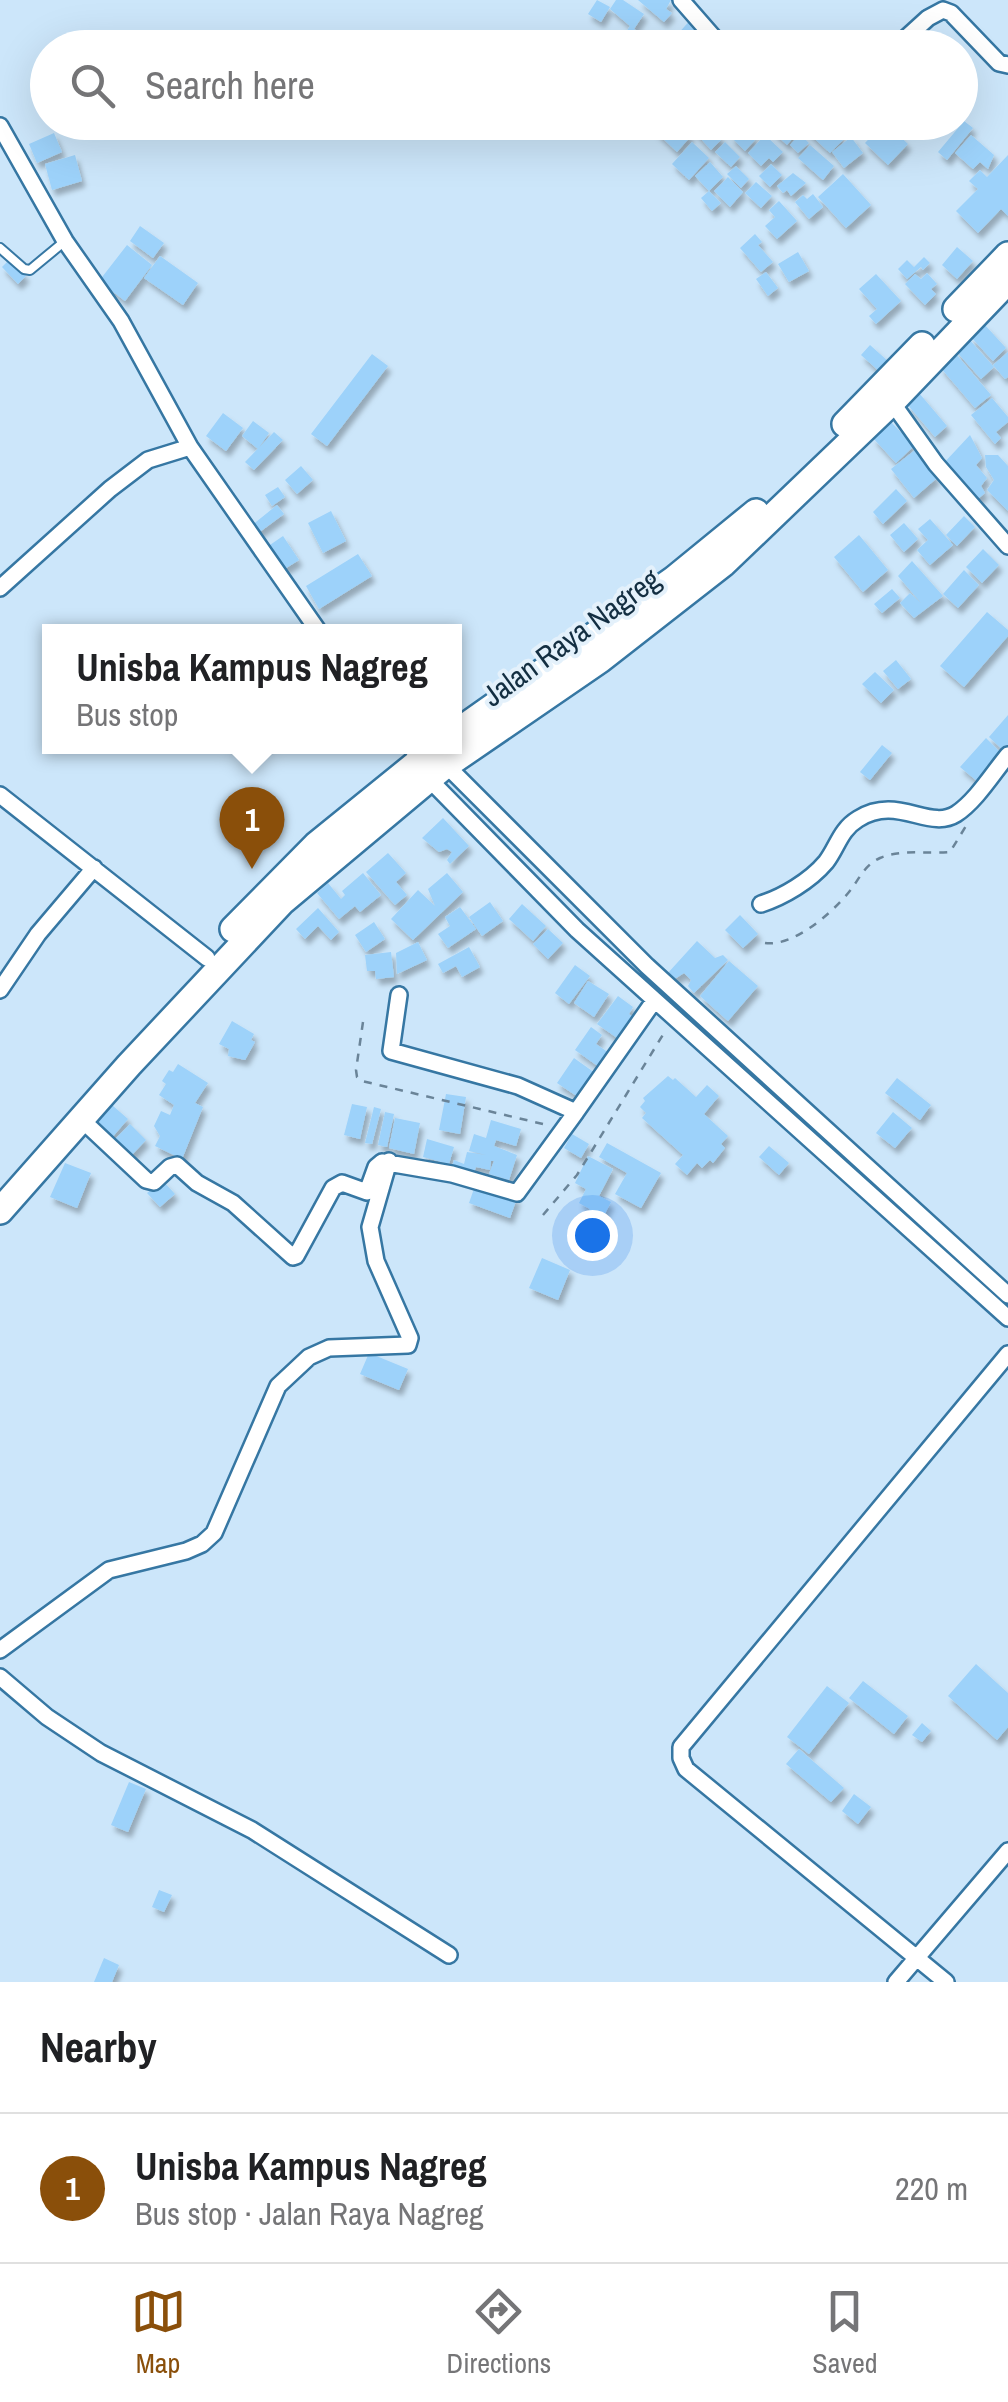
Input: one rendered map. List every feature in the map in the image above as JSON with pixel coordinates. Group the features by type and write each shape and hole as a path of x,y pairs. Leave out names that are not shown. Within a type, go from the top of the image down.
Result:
{"highway":[{"name":"Jalan Raya Nagreg","path":"462,738 600,660 723,564 886,395 1008,255"},
{"name":"Jalan Raya Nagreg","path":"462,728 709,552 1008,280"},
{"name":"Jalan Raya Nagreg","path":"0,1184 316,845 427,758"},
{"name":"Jalan Raya Nagreg","path":"0,1211 282,902 427,758"}],"street":[{"path":"681,0 707,30"},
{"path":"915,30 943,10 967,30"},
{"path":"978,42 999,64 1008,65"},
{"path":"0,126 65,240 120,321 190,447 313,624"},
{"path":"886,395 936,464 1008,546"},
{"path":"0,587 110,488 148,460 190,447"},
{"path":"761,904 777,899 822,866 843,829 872,812 898,809 938,818 954,815 1008,755"},
{"path":"427,758 646,966 1008,1296"},
{"path":"427,758 632,980 1008,1318"},
{"path":"0,795 207,958"},
{"path":"0,990 38,934 94,868"},
{"path":"632,980 646,966"},
{"path":"399,994 391,1051 518,1086 576,1112"},
{"path":"81,1119 146,1180 154,1182 172,1166 180,1167 197,1184 232,1203 293,1257 336,1186 345,1184 367,1192 376,1167 382,1162 517,1192 654,1000"},
{"path":"0,1650 109,1570 186,1552 214,1533 272,1395 309,1357 329,1348 408,1346 410,1338 376,1261 370,1227 389,1161"},
{"path":"946,1982 686,1770 680,1758 681,1746 1008,1354"},
{"path":"0,1677 46,1716 101,1753 252,1830 449,1956"},
{"path":"896,1982 1008,1851"}],"lane":[{"path":"0,248 30,270 65,240"}],"path":[{"path":"765,943 780,944 796,938 845,896 878,858 950,852 966,826"},
{"path":"543,1215 577,1175 673,1018"},
{"path":"363,1022 356,1070 362,1081 563,1129"}],"building":[{"path":"597,0 610,7 601,22 588,14"},
{"path":"616,0 623,0 644,14 635,30 627,30 630,26 610,9"},
{"path":"638,0 671,0 666,9 672,13 664,22"},
{"path":"692,18 705,30 681,30"},
{"path":"57,140 62,152 37,163 29,144"},
{"path":"664,140 688,140 677,152"},
{"path":"702,140 721,140 711,150"},
{"path":"734,140 755,140 745,151"},
{"path":"760,140 770,140 783,152 773,162 769,158 761,166 748,153"},
{"path":"795,140 809,143 798,153 790,145"},
{"path":"816,140 843,140 830,153"},
{"path":"853,140 863,153 844,168 832,152"},
{"path":"904,140 908,144 888,165 865,143"},
{"path":"948,140 963,140 947,160 938,152"},
{"path":"967,140 977,140 994,155 988,169 980,162 973,169 955,153"},
{"path":"692,142 709,158 689,180 672,164"},
{"path":"725,142 740,157 731,167 715,152"},
{"path":"810,145 834,166 823,180 798,158"},
{"path":"75,155 82,181 52,190 45,164"},
{"path":"1008,155 1008,216 1001,209 978,233 956,211 978,189 969,181 980,170 987,177"},
{"path":"710,162 723,177 709,191 695,176"},
{"path":"771,164 782,175 770,187 759,176"},
{"path":"736,166 749,179 741,188 727,174"},
{"path":"793,173 806,183 791,196 777,186"},
{"path":"843,174 871,205 846,228 818,197"},
{"path":"728,177 743,192 730,207 714,191"},
{"path":"756,182 772,196 761,208 745,193"},
{"path":"709,191 721,203 712,211 701,198"},
{"path":"813,194 823,207 809,219 795,202 803,195 807,199"},
{"path":"779,201 797,221 777,239 765,226 775,217 769,210"},
{"path":"140,226 164,243 153,258 130,241"},
{"path":"755,234 762,242 758,245 773,262 761,272 740,248"},
{"path":"127,245 152,265 125,301 99,281"},
{"path":"957,247 973,261 957,279 942,265"},
{"path":"798,252 809,271 789,282 778,264"},
{"path":"160,256 198,283 183,305 144,278"},
{"path":"924,257 930,263 907,279 898,269 907,260 914,267"},
{"path":"10,259 26,276 18,284 2,267"},
{"path":"766,272 778,288 768,296 756,279"},
{"path":"927,273 937,284 931,289 936,294 925,305 905,284 915,274 921,279"},
{"path":"876,274 901,301 876,324 869,316 877,309 859,289"},
{"path":"984,324 1006,348 993,361 971,337"},
{"path":"968,338 994,367 981,379 955,350"},
{"path":"870,345 889,362 880,372 861,355"},
{"path":"1008,352 1008,377 1005,379 993,365"},
{"path":"372,354 388,366 327,446 311,434"},
{"path":"956,354 991,395 975,408 940,367"},
{"path":"919,393 947,426 935,437 907,404"},
{"path":"992,398 1008,417 1008,422 996,432 1001,438 995,444 971,415"},
{"path":"223,413 243,428 226,451 206,436"},
{"path":"253,421 269,433 258,449 242,436"},
{"path":"890,421 914,446 896,463 873,438"},
{"path":"274,432 283,440 254,470 245,462"},
{"path":"970,435 982,458 976,465 987,478 981,486 985,493 973,503 942,465"},
{"path":"915,450 937,478 914,498 891,469"},
{"path":"985,455 998,455 1008,466 1008,511 987,490 994,480 986,467"},
{"path":"301,466 313,480 297,494 285,480"},
{"path":"278,487 285,497 272,506 265,495"},
{"path":"896,489 907,501 883,524 873,512"},
{"path":"277,505 284,514 257,534 251,526"},
{"path":"331,511 346,541 323,553 308,523"},
{"path":"964,516 975,527 957,546 946,535"},
{"path":"930,519 953,545 930,565 917,550 928,540 918,529"},
{"path":"904,523 918,539 904,552 890,535"},
{"path":"859,535 888,570 863,592 834,557"},
{"path":"283,536 299,560 283,570 267,547"},
{"path":"983,549 999,565 982,583 966,567"},
{"path":"358,554 372,576 319,609 306,586"},
{"path":"912,561 943,596 914,618 900,603 910,593 921,603 898,576"},
{"path":"964,570 979,585 958,608 943,594"},
{"path":"892,589 900,598 882,613 874,604"},
{"path":"987,612 1008,630 1008,636 964,687 940,666"},
{"path":"896,660 911,679 898,689 883,671"},
{"path":"875,672 894,690 881,703 862,684"},
{"path":"1008,715 1008,749 1005,752 989,737"},
{"path":"986,738 1002,754 978,782 960,767"},
{"path":"882,745 892,753 870,780 860,772"},
{"path":"443,818 469,846 450,864 447,860 452,852 439,852 422,838"},
{"path":"388,853 406,873 396,882 407,895 395,905 366,872"},
{"path":"363,873 381,895 360,912 355,906 339,919 317,893 328,883 341,899 345,895 342,891"},
{"path":"447,873 463,892 413,940 391,919 418,890 435,906 428,889"},
{"path":"490,902 503,921 482,936 469,917"},
{"path":"522,904 546,926 533,941 509,919"},
{"path":"460,907 476,929 448,948 438,934 450,926 445,917"},
{"path":"318,908 339,932 331,940 318,926 305,939 296,929"},
{"path":"740,915 758,934 743,948 725,930"},
{"path":"374,922 385,939 366,952 355,935"},
{"path":"548,929 563,943 548,959 533,944"},
{"path":"697,941 715,958 723,955 728,960 694,993 688,986 691,980 684,973 673,980 667,974"},
{"path":"418,942 427,960 397,974 396,953"},
{"path":"469,947 480,967 462,977 456,966 443,973 438,964"},
{"path":"391,952 394,977 376,979 375,971 367,971 365,955"},
{"path":"729,961 758,986 728,1021 700,996"},
{"path":"575,965 590,976 569,1004 555,993"},
{"path":"588,981 609,994 594,1017 574,1003"},
{"path":"618,996 633,1007 629,1014 635,1019 620,1040 597,1024"},
{"path":"232,1021 254,1034 251,1040 255,1042 245,1060 228,1056 229,1049 219,1044"},
{"path":"591,1027 602,1035 596,1044 609,1053 599,1067 575,1050"},
{"path":"574,1058 595,1073 578,1097 557,1083"},
{"path":"178,1064 208,1083 195,1103 203,1107 182,1159 155,1146 160,1136 154,1126 161,1111 170,1115 174,1105 159,1095 166,1084 162,1081"},
{"path":"668,1076 696,1097 707,1085 719,1096 704,1114 728,1136 721,1144 725,1148 713,1163 710,1160 702,1168 697,1163 687,1175 675,1164 683,1155 642,1118 646,1113 640,1107 643,1098"},
{"path":"897,1078 931,1105 920,1120 885,1093"},
{"path":"446,1094 466,1097 460,1134 439,1130"},
{"path":"352,1104 367,1107 360,1139 344,1135"},
{"path":"112,1105 128,1119 110,1140 94,1126"},
{"path":"374,1107 381,1109 372,1144 365,1143"},
{"path":"385,1112 394,1114 387,1147 378,1145"},
{"path":"893,1112 912,1128 895,1148 876,1133"},
{"path":"395,1118 420,1123 414,1154 389,1148"},
{"path":"491,1120 521,1129 516,1146 496,1140 494,1146 517,1155 509,1180 489,1174 494,1161 490,1170 476,1167 472,1178 451,1170 454,1160 464,1164 467,1152 486,1155 469,1151 474,1134 486,1138"},
{"path":"130,1124 146,1140 130,1157 113,1141"},
{"path":"572,1134 589,1144 581,1158 564,1148"},
{"path":"427,1139 454,1147 449,1164 423,1157"},
{"path":"607,1143 661,1173 641,1208 615,1194 627,1173 599,1157"},
{"path":"769,1146 789,1163 779,1175 759,1157"},
{"path":"588,1156 613,1169 599,1196 611,1202 600,1223 586,1216 590,1209 579,1203 586,1189 575,1183"},
{"path":"65,1163 91,1173 77,1208 50,1197"},
{"path":"162,1180 175,1194 160,1207 147,1193"},
{"path":"476,1183 517,1198 510,1218 469,1203"},
{"path":"542,1258 570,1270 558,1300 529,1288"},
{"path":"369,1353 408,1369 399,1390 360,1374"},
{"path":"976,1664 1008,1693 1008,1727 997,1740 948,1696"},
{"path":"863,1681 908,1716 894,1734 849,1698"},
{"path":"827,1686 849,1703 809,1754 787,1737"},
{"path":"922,1723 931,1731 922,1742 912,1735"},
{"path":"799,1749 844,1788 831,1802 786,1764"},
{"path":"129,1782 146,1789 128,1832 111,1825"},
{"path":"854,1794 871,1807 858,1824 842,1811"},
{"path":"159,1890 172,1895 164,1912 152,1907"},
{"path":"104,1958 119,1965 112,1982 94,1982"}],"place":[{"name":"Unisba Kampus Nagreg","path":"252,869"}]}
